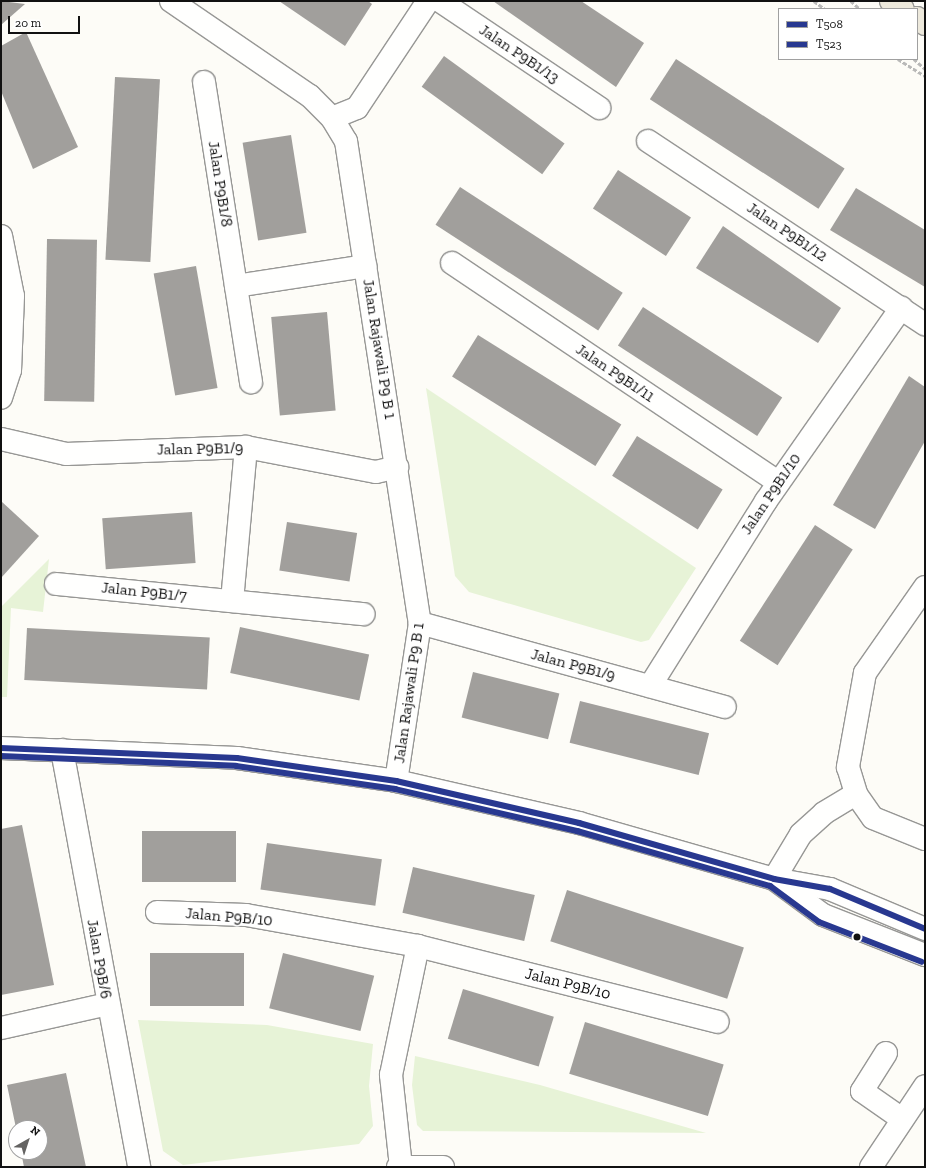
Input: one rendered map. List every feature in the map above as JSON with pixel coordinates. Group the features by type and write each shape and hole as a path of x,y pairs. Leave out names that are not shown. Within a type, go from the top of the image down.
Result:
{"main road":[{"path":"891,1 902,8"}],"street":[{"name":"Jalan Rajawali P9 B 1","path":"171,1 310,96 332,118 346,141 420,623 396,781"},
{"path":"332,118 357,108 428,1"},
{"name":"Jalan P9B1/13","path":"440,1 599,108"},
{"name":"Jalan P9B1/8","path":"204,82 251,382"},
{"name":"Jalan P9B1/12","path":"648,141 925,324"},
{"path":"1,236 13,296 10,370 1,398"},
{"name":"Jalan P9B1/11","path":"452,263 778,482"},
{"path":"236,286 365,266"},
{"name":"Jalan P9B1/10","path":"650,686 778,482 901,308"},
{"name":"Jalan P9B1/9","path":"1,439 66,454 91,455 246,447 376,472 397,467"},
{"path":"232,601 246,447"},
{"name":"Jalan P9B1/7","path":"56,584 364,614"},
{"path":"925,587 865,673 848,767 856,794 873,818 925,839"},
{"name":"Jalan P9B1/9","path":"420,623 725,707"},
{"path":"1,748 237,758 396,781 579,823 774,879 830,889 925,929"},
{"name":"Jalan P9B/6","path":"62,750 139,1167"},
{"path":"774,879 801,834 824,813 856,794"},
{"path":"774,879 823,915 925,955"},
{"name":"Jalan P9B/10","path":"157,912 246,915 418,946 718,1022"},
{"path":"401,1167 391,1075 418,946"},
{"path":"1,1028 108,1004"},
{"path":"886,1053 862,1091 913,1113"},
{"path":"871,1167 913,1113 925,1086"},
{"path":"398,1167 442,1167"}],"path":[{"path":"814,1 824,8"},
{"path":"851,1 859,8"},
{"path":"900,60 925,76"},
{"path":"915,60 925,69"}],"green space":[{"path":"426,388 696,568 649,640 641,642 469,592 455,576"},
{"path":"49,559 43,612 11,608 7,697 1,697 1,607"},
{"path":"138,1020 267,1025 373,1044 369,1086 373,1126 359,1144 183,1165 163,1151"},
{"path":"415,1056 540,1085 706,1133 423,1131 417,1125 412,1085"}],"building":[{"path":"1,1 25,4 1,25"},
{"path":"279,1 368,1 372,4 345,46"},
{"path":"493,1 581,1 644,43 616,87"},
{"path":"26,32 78,147 33,169 1,91 1,46"},
{"path":"444,56 565,144 542,174 422,87"},
{"path":"676,59 845,168 818,209 650,99"},
{"path":"115,77 160,79 150,262 105,260"},
{"path":"291,135 306,233 258,240 243,143"},
{"path":"618,170 691,217 666,256 593,209"},
{"path":"460,187 623,293 598,330 435,225"},
{"path":"856,188 925,230 925,287 830,230"},
{"path":"723,226 841,308 818,343 696,268"},
{"path":"47,239 97,240 94,402 44,401"},
{"path":"196,266 218,388 175,396 154,273"},
{"path":"643,307 782,397 757,436 618,346"},
{"path":"327,312 336,411 280,416 271,317"},
{"path":"478,335 621,425 595,466 452,377"},
{"path":"909,376 925,387 925,441 875,529 833,505"},
{"path":"637,436 723,490 698,529 612,476"},
{"path":"1,501 39,536 1,578"},
{"path":"192,512 196,563 106,569 102,518"},
{"path":"287,522 357,533 349,582 279,570"},
{"path":"815,525 853,550 778,665 740,641"},
{"path":"240,627 369,654 359,700 230,673"},
{"path":"27,628 210,638 207,690 24,680"},
{"path":"473,672 559,694 548,739 462,718"},
{"path":"580,701 709,733 699,775 570,743"},
{"path":"22,825 54,985 1,995 1,829"},
{"path":"142,831 236,831 236,882 142,882"},
{"path":"267,843 382,859 375,906 260,890"},
{"path":"413,867 535,895 524,941 402,913"},
{"path":"567,890 744,947 727,999 550,941"},
{"path":"150,953 244,953 244,1006 150,1006"},
{"path":"283,953 374,976 360,1031 269,1008"},
{"path":"463,989 554,1017 539,1067 448,1039"},
{"path":"585,1022 724,1064 708,1116 569,1074"},
{"path":"66,1073 86,1167 24,1167 23,1160 48,1160 48,1120 14,1120 7,1085"}],"transit line":[{"name":"T508","path":"1,748 237,758 396,781 579,823 774,879 830,889 925,929"},
{"name":"T523","path":"1,756 236,766 395,789 577,831 770,886 819,922 922,962"}]}
